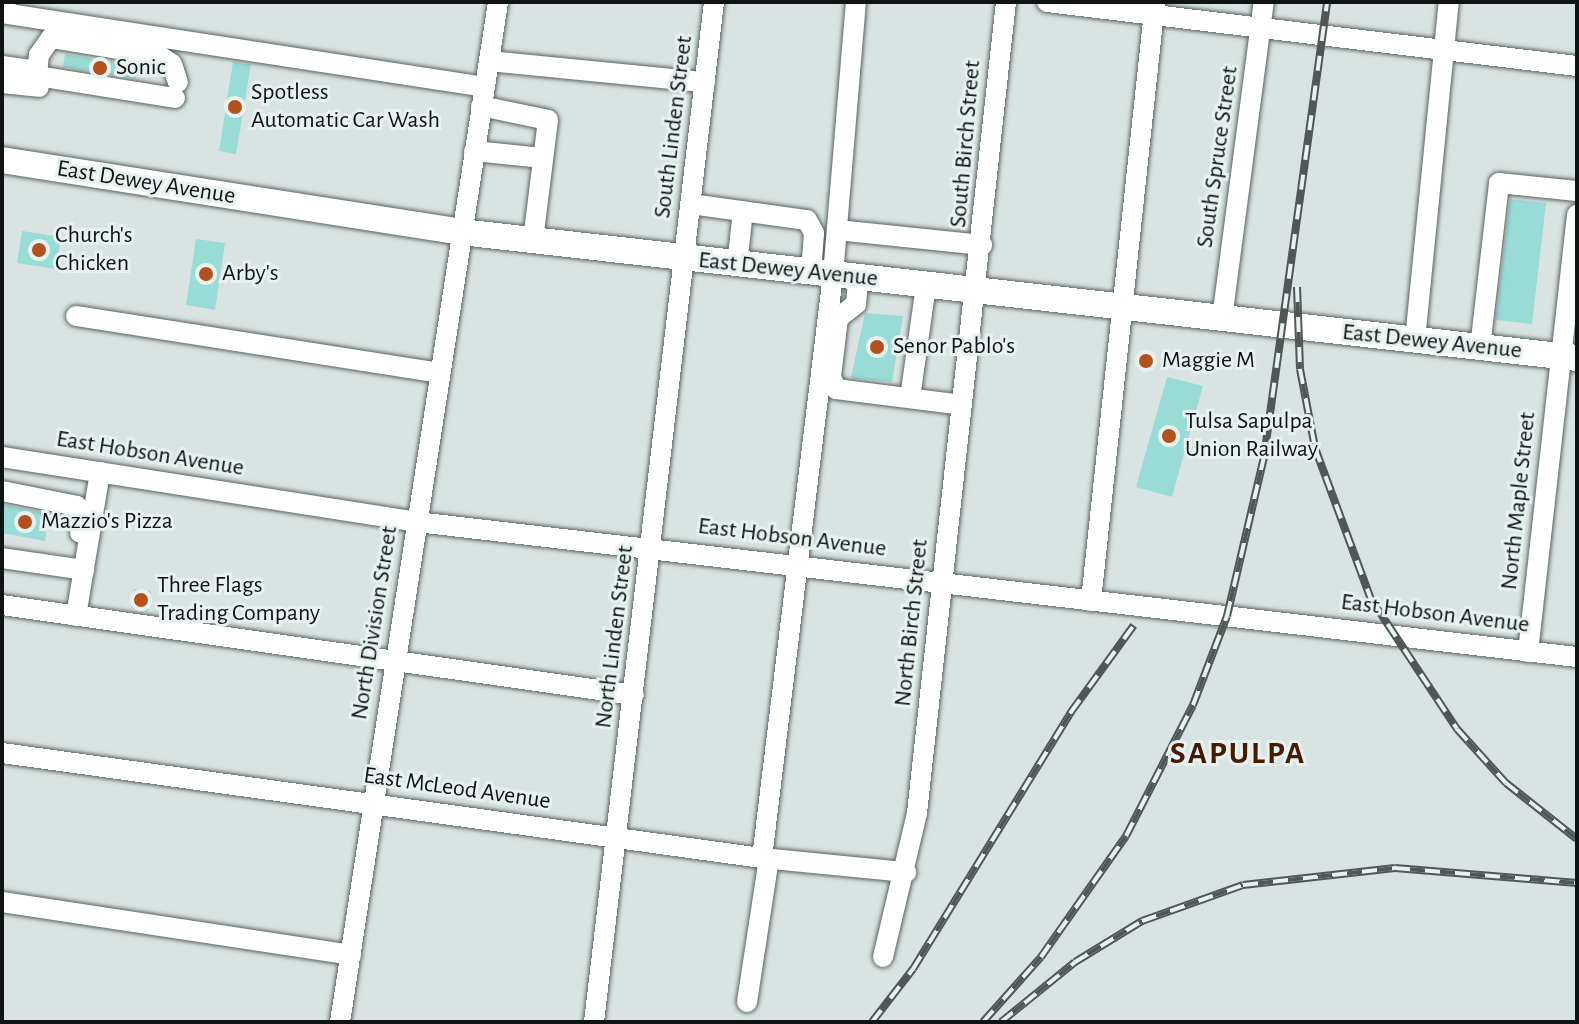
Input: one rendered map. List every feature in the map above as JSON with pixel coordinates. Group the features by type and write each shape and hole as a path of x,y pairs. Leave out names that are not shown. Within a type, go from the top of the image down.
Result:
{"main road":[{"name":"East Dewey Avenue","path":"2,160 461,232 1569,358"}],"street":[{"name":"North Division Street","path":"340,1022 438,373 498,2"},
{"name":"South Linden Street","path":"685,259 714,2"},
{"path":"747,1002 834,276 856,2"},
{"name":"South Birch Street","path":"977,292 1006,2"},
{"path":"1047,2 1155,8 1577,66"},
{"name":"South Spruce Street","path":"1222,319 1264,2"},
{"path":"1415,340 1445,77 1444,48 1449,2"},
{"path":"1091,601 1155,8"},
{"path":"2,13 483,97 543,116 548,120 533,240"},
{"path":"2,83 38,79 37,76 176,90 172,64 160,56 51,38 39,55 38,79"},
{"path":"489,61 705,82"},
{"path":"2,66 38,79"},
{"path":"474,151 543,158"},
{"path":"1480,348 1499,183 1577,191"},
{"path":"691,204 807,220 834,276 856,304 838,318 831,377 836,389 962,405"},
{"path":"737,265 743,211"},
{"name":"North Maple Street","path":"1528,652 1569,358 1577,215"},
{"path":"837,230 982,245"},
{"name":"North Linden Street","path":"594,1022 685,259"},
{"path":"910,398 926,286"},
{"name":"North Birch Street","path":"883,957 906,872 977,292"},
{"path":"76,316 438,373"},
{"name":"East Hobson Avenue","path":"2,457 417,522 653,547 942,584 1577,657"},
{"path":"79,569 100,472"},
{"path":"2,491 70,502 82,510 76,616"},
{"path":"2,558 79,569"},
{"path":"2,605 634,695"},
{"name":"East McLeod Avenue","path":"2,753 765,859 906,872"},
{"path":"2,902 351,955"}],"building":[{"name":"Sonic","path":"65,54 138,66 136,79 63,67"},
{"name":"Spotless Automatic Car Wash","path":"233,62 251,64 236,154 219,151"},
{"path":"1510,199 1546,203 1532,324 1496,320"},
{"name":"Church's Chicken","path":"22,231 61,237 56,269 17,263"},
{"name":"Arby's","path":"196,239 225,243 215,310 186,305"},
{"name":"Senor Pablo's","path":"865,313 903,316 892,382 851,378"},
{"name":"Tulsa Sapulpa Union Railway","path":"1167,377 1203,386 1172,497 1136,487"},
{"name":"Mazzio's Pizza","path":"2,504 49,514 45,541 2,533"},
{"name":"Three Flags Trading Company","path":"134,589 151,591 148,611 131,608"}],"railway":[{"path":"983,1022 1041,957 1126,836 1193,705 1227,616 1264,457 1327,2"},
{"path":"1297,287 1300,369 1315,448 1371,599 1457,729 1506,783 1577,839"},
{"path":"872,1022 913,969 1071,712 1134,625"},
{"path":"1001,1022 1075,962 1142,921 1243,885 1395,868 1577,883"}],"place":[{"name":"Sonic","path":"100,68"},
{"name":"Spotless Automatic Car Wash","path":"235,107"},
{"name":"Church's Chicken","path":"39,250"},
{"name":"Arby's","path":"206,274"},
{"name":"Senor Pablo's","path":"877,347"},
{"name":"Maggie M","path":"1146,361"},
{"name":"Tulsa Sapulpa Union Railway","path":"1169,436"},
{"name":"Mazzio's Pizza","path":"25,522"},
{"name":"Three Flags Trading Company","path":"141,600"}],"district":[{"name":"SAPULPA","path":"1238,753"}]}
